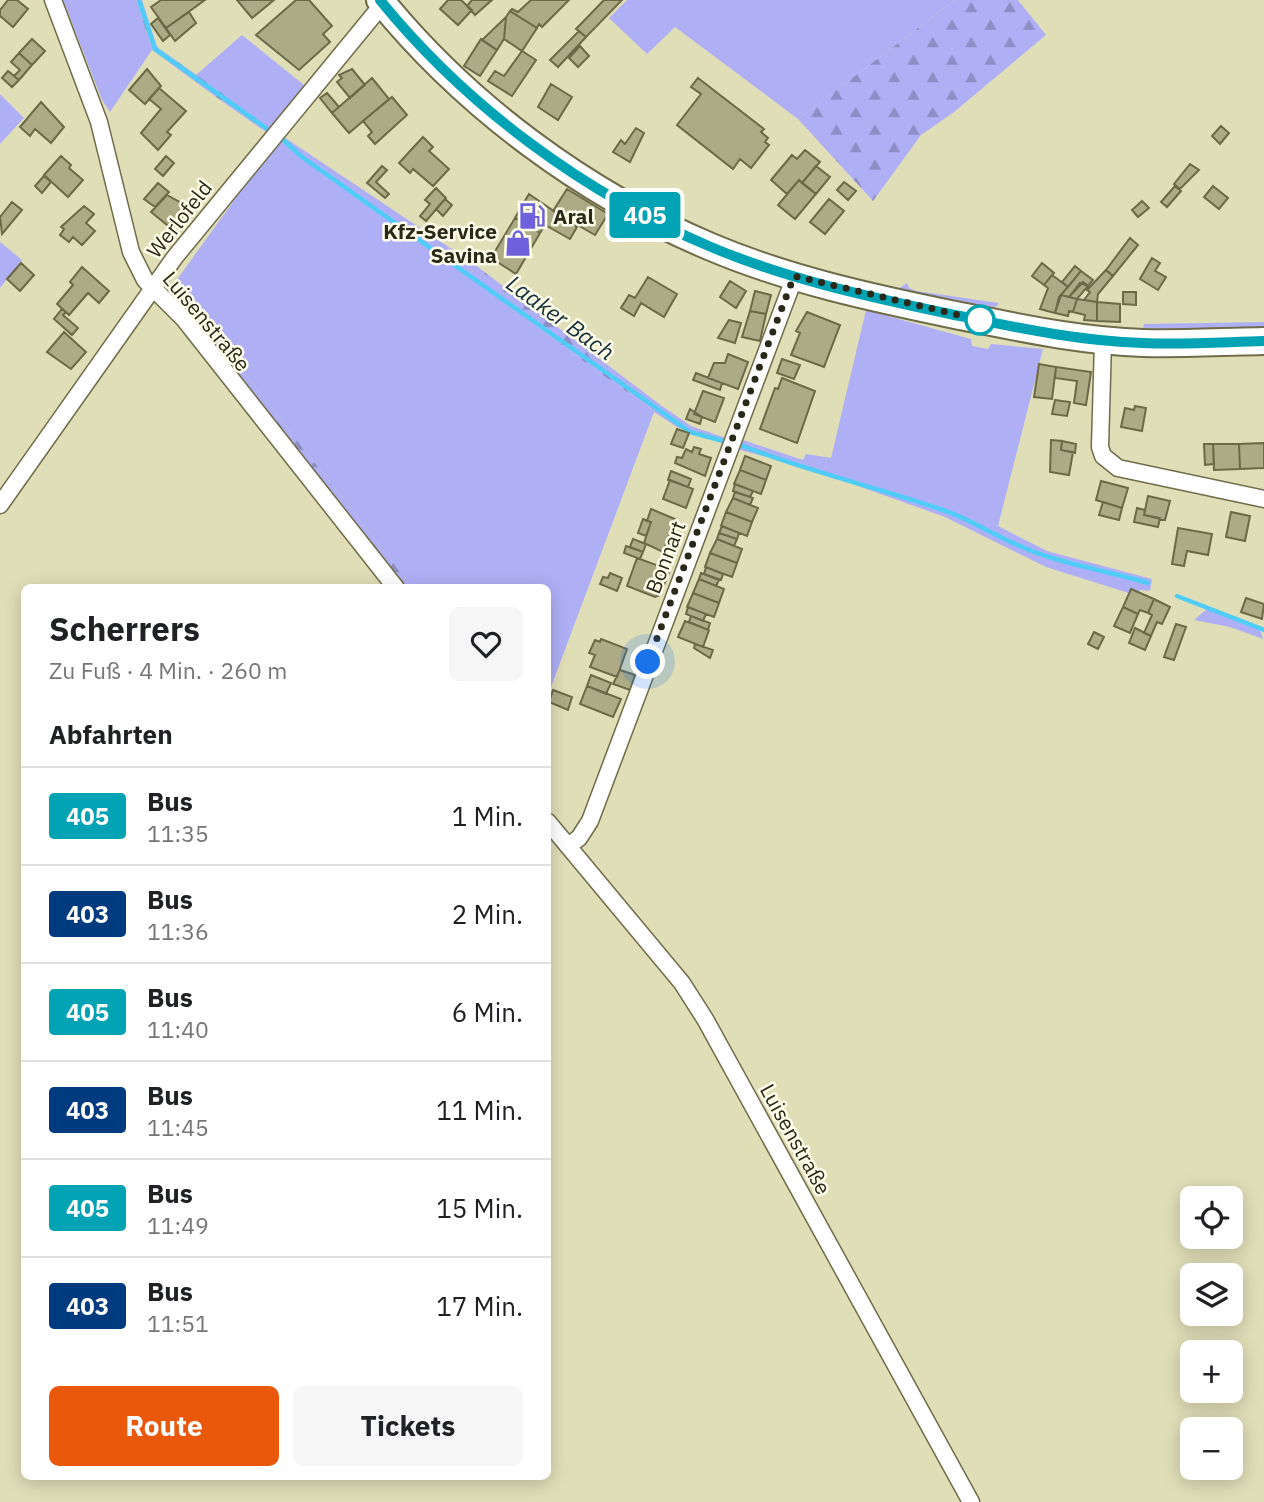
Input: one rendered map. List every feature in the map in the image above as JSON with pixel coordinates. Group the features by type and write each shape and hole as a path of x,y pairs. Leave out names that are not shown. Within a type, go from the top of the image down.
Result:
{"main road":[{"path":"383,1 480,102 570,170 683,234 794,276 922,308 1028,330 1103,341 1142,343 1264,341"}],"street":[{"name":"Luisenstraße","path":"53,0 99,122 131,252 145,280 184,319 393,584"},
{"name":"Werlofeld","path":"0,505 153,286 383,1"},
{"name":"Bonnart","path":"568,846 579,838 590,821 794,276"},
{"path":"1103,341 1100,447 1103,456 1125,470 1264,499"},
{"name":"Luisenstraße","path":"551,826 682,983 705,1018 971,1502"}],"green space":[{"path":"63,0 136,0 152,50 110,112 102,100"},
{"path":"136,0 142,0 157,47 225,95 223,102 152,50"},
{"path":"627,0 955,0 798,119 675,27 647,54 609,18"},
{"path":"955,0 1018,0 1046,35 954,112 921,135 873,201 798,119"},
{"path":"242,35 304,85 266,132 223,102 224,95 196,75"},
{"path":"0,94 24,118 0,144"},
{"path":"281,135 474,264 472,273 466,278 654,411 662,406 691,426 726,438 725,444 677,427 654,412 551,687 551,584 410,584 201,318 189,319 178,302 176,281"},
{"path":"0,242 22,260 0,288"},
{"path":"474,264 662,406 654,411 465,278 472,273"},
{"path":"907,283 909,288 916,291 999,303 996,307 953,304 895,291"},
{"path":"866,310 971,339 972,346 988,349 991,344 1043,349 998,526 1047,551 1152,579 1150,591 1140,590 1135,595 1046,567 945,517 802,466 736,449 740,439 803,460 806,454 831,458"},
{"path":"201,318 410,584 400,584 189,319"},
{"path":"1264,322 1264,329 1142,334 1144,324"},
{"path":"1209,607 1259,626 1263,639 1230,627 1194,620"}],"building":[{"path":"8,0 17,0 28,9 13,27 0,16 0,10"},
{"path":"161,0 205,0 166,28 151,7"},
{"path":"237,0 274,0 252,18"},
{"path":"296,0 309,0 332,26 323,34 330,42 299,70 256,35"},
{"path":"448,0 461,0 472,10 458,25 440,9"},
{"path":"472,0 492,0 475,15 467,6"},
{"path":"531,0 569,0 542,27 539,24 537,28 510,11 512,9 518,12"},
{"path":"604,0 622,0 586,37 576,29"},
{"path":"510,11 537,28 522,51 504,39 506,17"},
{"path":"189,12 196,23 175,41 166,28"},
{"path":"506,17 504,39 497,50 482,40"},
{"path":"158,18 170,35 163,41 151,24"},
{"path":"579,31 586,37 558,67 550,60"},
{"path":"32,39 45,51 32,65 19,53"},
{"path":"481,39 497,50 480,76 464,66"},
{"path":"580,46 589,56 578,67 569,58"},
{"path":"522,51 536,60 512,96 488,81 495,71 504,76"},
{"path":"19,53 32,65 19,80 14,76 20,70 11,62"},
{"path":"147,69 161,86 145,104 129,90"},
{"path":"352,69 365,85 350,98 337,82 342,78 339,75"},
{"path":"8,71 19,80 12,87 2,78"},
{"path":"372,78 389,99 349,133 332,113"},
{"path":"698,78 764,129 761,132 768,138 765,142 769,145 751,168 740,159 733,169 677,125 701,94 691,87"},
{"path":"551,84 572,97 558,120 538,107"},
{"path":"159,88 186,111 167,132 171,135 158,150 141,133 161,109 149,99"},
{"path":"327,93 339,107 332,113 320,98"},
{"path":"392,97 407,115 375,144 368,136 372,132 363,121"},
{"path":"41,102 64,127 51,143 35,129 30,136 20,127"},
{"path":"1221,126 1229,133 1220,144 1212,136"},
{"path":"636,128 644,133 630,162 613,152 621,140 625,144"},
{"path":"423,137 433,147 429,151 449,169 433,186 413,169 410,173 399,163"},
{"path":"805,150 820,162 802,183 799,180 787,194 771,180 792,155 797,159"},
{"path":"61,156 71,165 69,168 83,180 68,197 44,175"},
{"path":"166,156 174,163 163,176 155,169"},
{"path":"1190,164 1199,170 1180,189 1174,184"},
{"path":"382,166 387,170 376,182 389,194 385,198 367,183"},
{"path":"816,166 830,177 816,194 802,183"},
{"path":"44,176 51,182 42,193 35,186"},
{"path":"799,180 816,194 795,219 778,205"},
{"path":"844,182 856,191 848,200 837,190"},
{"path":"158,183 169,192 155,207 144,199"},
{"path":"1175,186 1181,191 1167,207 1161,202"},
{"path":"1213,186 1228,198 1219,209 1204,197"},
{"path":"436,188 446,198 426,221 420,216 430,204 425,200"},
{"path":"567,189 608,214 595,235 553,211"},
{"path":"529,194 577,227 570,239 545,225 540,233 515,218"},
{"path":"167,195 185,205 187,211 172,229 151,212"},
{"path":"445,199 452,205 443,216 436,209"},
{"path":"829,199 844,211 825,234 810,222"},
{"path":"1142,201 1149,208 1138,217 1132,210"},
{"path":"12,202 22,210 2,234 0,217"},
{"path":"84,206 94,214 86,223 95,231 82,245 73,237 69,242 60,235 64,229 61,227"},
{"path":"515,218 540,233 516,274 491,258"},
{"path":"1130,238 1138,245 1113,276 1106,270"},
{"path":"1152,258 1160,263 1155,271 1166,277 1158,290 1140,279"},
{"path":"21,263 34,275 20,291 7,279"},
{"path":"1042,263 1054,273 1044,285 1032,276"},
{"path":"1075,266 1081,271 1068,287 1062,282"},
{"path":"82,267 109,291 99,303 88,293 69,315 57,304 73,285 70,282"},
{"path":"1106,270 1113,276 1098,294 1097,302 1084,300 1090,292 1087,290"},
{"path":"1081,271 1093,280 1088,286 1080,283 1069,297 1061,295"},
{"path":"1052,275 1068,287 1059,297 1055,313 1040,309 1048,288 1044,285"},
{"path":"648,277 677,294 664,317 641,303 634,316 621,308 629,295 635,298"},
{"path":"730,281 746,291 736,308 720,297"},
{"path":"1083,282 1088,286 1077,299 1069,297"},
{"path":"755,291 771,295 766,314 750,311"},
{"path":"1123,292 1136,292 1136,305 1123,304"},
{"path":"1061,295 1077,299 1073,312 1069,311 1068,316 1055,313"},
{"path":"1077,299 1097,302 1097,321 1084,320 1085,315 1073,312"},
{"path":"1097,302 1120,304 1120,322 1097,321"},
{"path":"62,309 66,312 63,315 78,328 72,335 54,319"},
{"path":"750,311 766,314 760,341 742,337"},
{"path":"807,312 840,325 824,367 791,355 800,333 796,331"},
{"path":"729,320 741,323 735,343 718,338"},
{"path":"64,332 86,352 71,369 47,352"},
{"path":"728,354 748,362 738,389 708,378 714,363 725,363"},
{"path":"782,359 800,365 794,379 777,373"},
{"path":"1039,364 1056,367 1052,399 1034,397"},
{"path":"1056,367 1091,372 1086,405 1074,403 1077,381 1055,378"},
{"path":"696,373 722,383 720,390 693,380"},
{"path":"782,378 815,391 797,443 760,429 775,388 778,389"},
{"path":"703,391 724,398 715,422 694,414"},
{"path":"1055,400 1070,402 1067,416 1052,414"},
{"path":"1135,406 1146,408 1142,431 1121,427 1125,408 1134,410"},
{"path":"690,409 702,417 700,424 686,419"},
{"path":"677,429 689,433 683,448 671,444"},
{"path":"1051,440 1062,441 1061,450 1073,452 1069,475 1050,472"},
{"path":"1062,441 1076,444 1075,453 1061,450"},
{"path":"1264,443 1264,468 1240,469 1239,444"},
{"path":"1204,444 1213,444 1214,464 1205,465"},
{"path":"1213,444 1239,444 1240,469 1214,470"},
{"path":"694,447 701,449 699,454 711,458 705,476 675,463 677,457 682,458 686,449 692,452"},
{"path":"745,456 771,466 766,480 740,470"},
{"path":"740,470 766,480 761,494 734,484"},
{"path":"671,471 691,479 688,487 668,480"},
{"path":"670,480 693,489 686,508 663,499"},
{"path":"1101,481 1128,488 1122,508 1096,500"},
{"path":"735,484 753,491 750,497 733,491"},
{"path":"735,492 753,498 750,505 733,498"},
{"path":"1148,496 1170,501 1165,520 1144,515"},
{"path":"733,498 758,508 752,522 726,512"},
{"path":"1103,502 1122,508 1119,520 1099,515"},
{"path":"1137,508 1145,510 1144,515 1160,518 1158,527 1134,522"},
{"path":"651,509 675,519 663,552 644,543 651,522 647,521"},
{"path":"726,512 752,522 747,536 721,526"},
{"path":"1231,512 1250,516 1245,541 1226,537"},
{"path":"643,519 651,522 646,536 638,533"},
{"path":"722,526 739,533 737,539 719,533"},
{"path":"1178,528 1212,534 1208,555 1187,551 1184,566 1172,564"},
{"path":"719,533 737,539 734,546 717,539"},
{"path":"633,539 646,544 643,552 630,547"},
{"path":"717,539 742,549 737,563 710,553"},
{"path":"626,546 643,552 640,559 624,553"},
{"path":"710,553 737,563 732,577 705,567"},
{"path":"637,558 670,570 660,595 655,597 627,586"},
{"path":"706,567 723,574 721,580 704,574"},
{"path":"610,573 622,578 617,591 600,584 603,577 608,578"},
{"path":"701,573 719,580 716,586 699,579"},
{"path":"699,579 724,589 719,603 693,593"},
{"path":"1131,589 1154,599 1148,613 1140,610 1138,614 1123,607"},
{"path":"693,593 719,603 714,617 687,607"},
{"path":"1246,598 1264,604 1262,619 1241,612"},
{"path":"1154,599 1170,607 1162,624 1157,622 1151,636 1144,633 1152,615 1148,613"},
{"path":"688,607 706,614 703,621 686,614"},
{"path":"1123,607 1138,614 1130,633 1114,626"},
{"path":"691,616 710,623 708,630 689,622"},
{"path":"685,621 709,630 703,647 678,637"},
{"path":"1176,624 1186,627 1174,660 1164,657"},
{"path":"1135,628 1151,636 1145,650 1129,643"},
{"path":"1094,632 1104,637 1098,649 1088,644"},
{"path":"601,639 627,649 617,677 590,667 595,655 589,653 595,640 600,642"},
{"path":"695,644 713,650 710,658 694,648"},
{"path":"620,670 635,675 630,690 613,684"},
{"path":"591,675 611,683 606,694 587,686"},
{"path":"587,686 621,699 613,717 580,704"},
{"path":"553,690 572,697 568,710 551,703"}],"waterway":[{"name":"Laaker Bach","path":"139,0 155,49 266,128"},
{"name":"Laaker Bach","path":"281,138 302,157 690,432 723,441"},
{"name":"Laaker Bach","path":"740,445 943,510 1051,558 1148,583"},
{"name":"Laaker Bach","path":"1177,596 1264,630"}],"bus line":[{"name":"405","path":"380,0 448,73 506,124 570,170 655,220 713,248 847,291 1068,337 1142,343 1264,341"}],"place":[{"name":"Aral","path":"532,216"},
{"name":"Kfz-Service Savina","path":"518,243"}],"route":[{"path":"648,662 794,276 847,291 980,320"}]}
